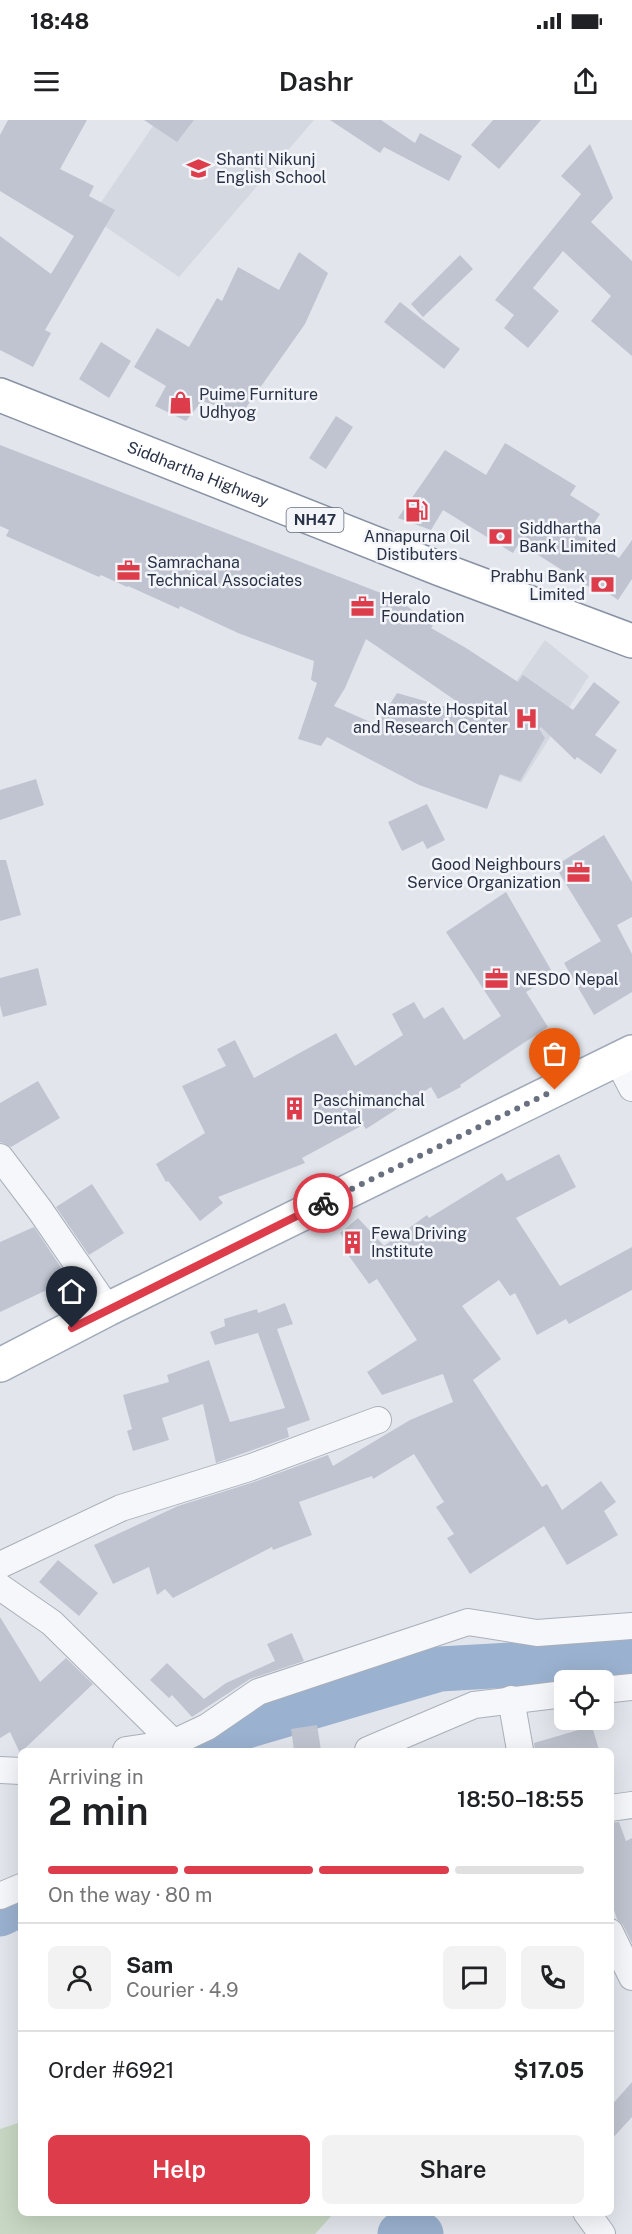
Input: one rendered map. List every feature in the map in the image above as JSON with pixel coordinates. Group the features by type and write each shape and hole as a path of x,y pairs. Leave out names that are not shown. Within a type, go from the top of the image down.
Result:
{"main road":[{"name":"Siddhartha Highway","path":"0,395 440,569 632,641"},
{"path":"0,1365 108,1309 625,1056"}],"street":[{"path":"625,1056 632,1088"},
{"path":"0,1157 40,1210 108,1309"},
{"path":"0,1565 121,1508 249,1468 378,1420"},
{"path":"0,1587 52,1623 176,1748 258,1692 468,1622 537,1633 632,1626"},
{"path":"614,1689 632,1687"},
{"path":"373,1748 474,1705 554,1695"},
{"path":"511,1700 520,1748"},
{"path":"0,1770 18,1771"},
{"path":"614,1808 632,1806"},
{"path":"0,1896 18,1888"},
{"path":"614,1940 632,1977"}],"shaded area":[{"name":"Shanti Nikunj English School","path":"157,120 314,120 179,277 91,217"},
{"name":"Namaste Hospital and Research Center","path":"545,640 589,676 521,783 461,760"}],"green space":[{"path":"18,2123 18,2216 331,2216 315,2234 0,2234 0,2129"}],"building":[{"path":"8,120 87,120 60,169 94,186 89,196 115,210 45,330 51,333 33,367 0,350 0,236 51,274 74,236 0,191 0,135"},
{"path":"144,120 194,120 177,142"},
{"path":"330,120 381,120 415,143 420,133 462,156 449,181 384,147 380,153"},
{"path":"493,120 541,120 499,169 471,145"},
{"path":"590,144 613,198 591,222 632,261 632,356 591,321 611,296 563,251 533,288 559,311 528,348 504,328 514,315 495,300 581,194 561,176"},
{"path":"299,252 328,273 305,324 245,409 232,411 202,401 186,421 155,406 166,386 134,367 157,328 189,347 217,298 222,301 238,267 279,290"},
{"path":"460,255 473,269 423,317 411,304"},
{"path":"400,302 460,349 444,369 384,322"},
{"path":"101,342 131,361 109,398 79,379"},
{"path":"336,416 353,427 326,469 309,458"},
{"path":"505,443 576,486 570,495 600,514 585,537 619,558 632,540 632,579 618,600 597,585 594,590 519,543 513,553 443,510 431,530 398,518 445,450 486,475"},
{"path":"0,445 399,600 433,626 431,628 518,682 523,675 573,710 594,682 620,702 595,735 617,750 601,774 577,757 575,760 541,727 539,729 545,738 520,781 500,774 487,809 419,785 327,737 321,746 298,739 317,683 311,680 314,661 238,633 180,606 179,609 101,575 99,577 6,536 9,530 0,526","holes":["366,639 478,716 397,693 377,725 334,706 345,688"]},
{"path":"36,779 44,805 0,820 0,790"},
{"path":"427,804 445,840 427,849 423,841 402,851 388,822"},
{"path":"604,835 632,882 632,917 617,925 632,954 632,992 594,1015 564,963 601,941 555,866"},
{"path":"0,860 6,860 21,915 0,921"},
{"path":"506,892 554,975 526,992 548,1027 460,1085 461,1087 438,1099 431,1087 366,1129 363,1125 302,1158 305,1163 218,1197 223,1203 200,1221 168,1181 166,1182 156,1164 205,1133 182,1086 226,1066 217,1049 235,1040 254,1078 336,1033 355,1066 403,1035 392,1014 414,1002 424,1019 443,1007 464,1040 501,1016 446,932"},
{"path":"38,968 47,1005 3,1017 0,1005 0,978"},
{"path":"38,1081 60,1118 11,1147 0,1142 0,1103"},
{"path":"559,1154 576,1187 516,1218 560,1286 632,1247 632,1290 569,1324 566,1319 537,1335 515,1293 510,1296 499,1280 462,1306 501,1359 473,1380 542,1487 547,1484 562,1510 601,1481 616,1502 604,1511 618,1535 567,1565 544,1526 470,1574 447,1538 454,1534 436,1507 444,1502 414,1454 373,1479 372,1476 299,1502 312,1535 273,1550 272,1547 173,1598 165,1589 157,1595 149,1567 113,1584 94,1545 178,1506 328,1455 333,1466 410,1420 453,1402 443,1374 382,1395 367,1372 417,1340 377,1279 369,1284 349,1256 353,1253 340,1233 358,1218 384,1246 427,1215 429,1218 502,1173 507,1181"},
{"path":"92,1184 124,1233 89,1255 56,1207"},
{"path":"34,1227 64,1272 62,1273 66,1281 0,1312 0,1242"},
{"path":"285,1303 293,1324 277,1329 310,1420 287,1428 289,1437 216,1463 203,1404 162,1418 169,1440 133,1451 127,1431 132,1429 123,1395 169,1382 167,1375 209,1360 230,1422 285,1408 258,1333 215,1345 210,1332 225,1326 224,1319 257,1309 258,1313"},
{"path":"58,1560 98,1593 79,1616 39,1582"},
{"path":"0,1617 40,1682 66,1658 93,1684 25,1748 18,1749 10,1732 0,1738"},
{"path":"292,1633 304,1661 250,1679 192,1717 172,1695 169,1698 150,1680 167,1663 204,1699 226,1683 275,1661 267,1644"},
{"path":"317,1725 321,1748 294,1748 291,1729"},
{"path":"578,1730 593,1730 598,1748 535,1748 534,1743"},
{"path":"619,1822 626,1841 632,1838 632,1943 614,1910 614,1823"},
{"path":"632,2082 632,2117 614,2137 614,2102"}],"waterway":[{"path":"217,1748 233,1730 440,1669 632,1658"},
{"path":"0,1914 18,1905"},
{"path":"400,2234 413,2230 421,2234"}],"way so far":[{"path":"323,1203 555,1090"}],"place":[{"name":"Shanti Nikunj English School","path":"198,168"},
{"name":"Puime Furniture Udhyog","path":"181,403"},
{"name":"Annapurna Oil Distibuters","path":"417,511"},
{"name":"Siddhartha Bank Limited","path":"501,537"},
{"name":"Samrachana Technical Associates","path":"129,571"},
{"name":"Prabhu Bank Limited","path":"603,585"},
{"name":"Heralo Foundation","path":"363,607"},
{"name":"Namaste Hospital and Research Center","path":"526,718"},
{"name":"Good Neighbours Service Organization","path":"579,873"},
{"name":"NESDO Nepal","path":"497,979"},
{"name":"Paschimanchal Dental","path":"295,1109"},
{"name":"Fewa Driving Institute","path":"353,1242"}],"route":[{"path":"72,1328 323,1203"}]}
